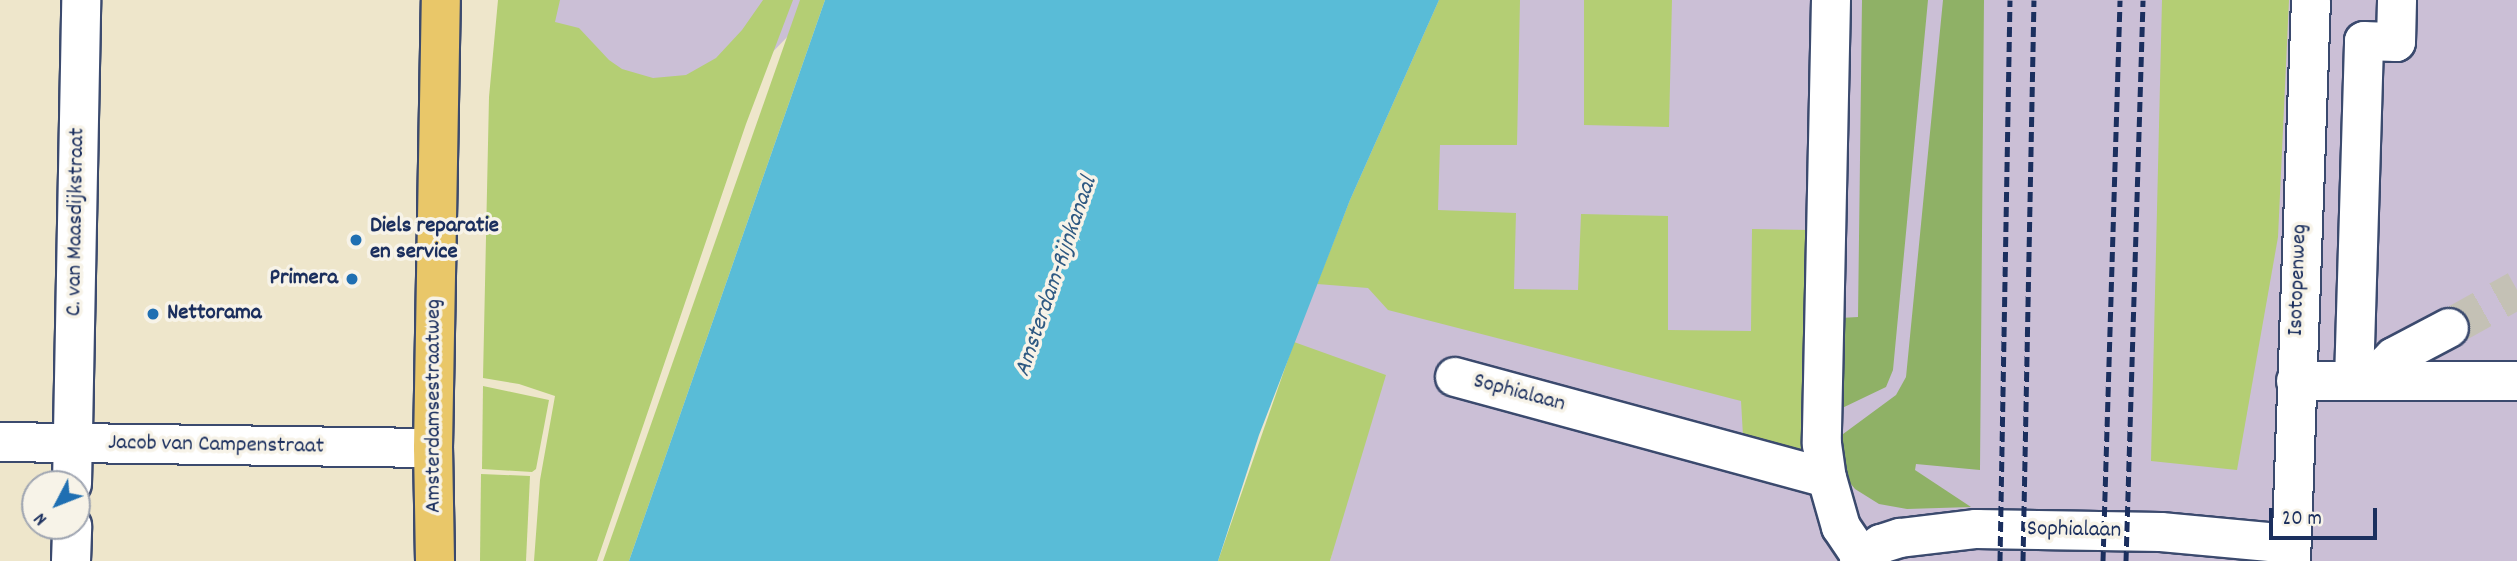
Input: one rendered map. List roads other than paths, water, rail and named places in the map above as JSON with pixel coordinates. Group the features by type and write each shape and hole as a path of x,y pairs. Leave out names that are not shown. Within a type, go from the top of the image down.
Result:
{"main road":[{"name":"Amsterdamsestraatweg","path":"435,561 433,448 441,0"}],"street":[{"name":"C. van Maasdijkstraat","path":"72,470 81,0"},
{"name":"Sophialaan","path":"1831,0 1822,444 1827,478 1841,527 1860,559 1881,544 1900,538 1976,528 2161,533 2291,552"},
{"name":"Isotopenweg","path":"2291,552 2311,0"},
{"path":"2362,382 2364,41 2396,42 2397,0"},
{"path":"2362,382 2394,357 2449,328"},
{"name":"Sophialaan","path":"1455,377 1827,478"},
{"path":"2296,381 2517,381"},
{"name":"Jacob van Campenstraat","path":"0,442 433,448"},
{"path":"71,561 72,540"}],"water":[{"name":"Amsterdam-Rijnkanaal","path":"825,0 1439,0 1350,200 1259,435 1218,561 629,561"}],"tunnel":[{"path":"2449,328 2517,290"}],"railway":[{"path":"2000,561 2010,0"},
{"path":"2023,561 2034,0"},
{"path":"2103,561 2120,0"},
{"path":"2126,561 2143,0"}],"place":[{"name":"Diels reparatie en service","path":"356,240"},
{"name":"Primera","path":"352,279"},
{"name":"Nettorama","path":"153,314"}]}
